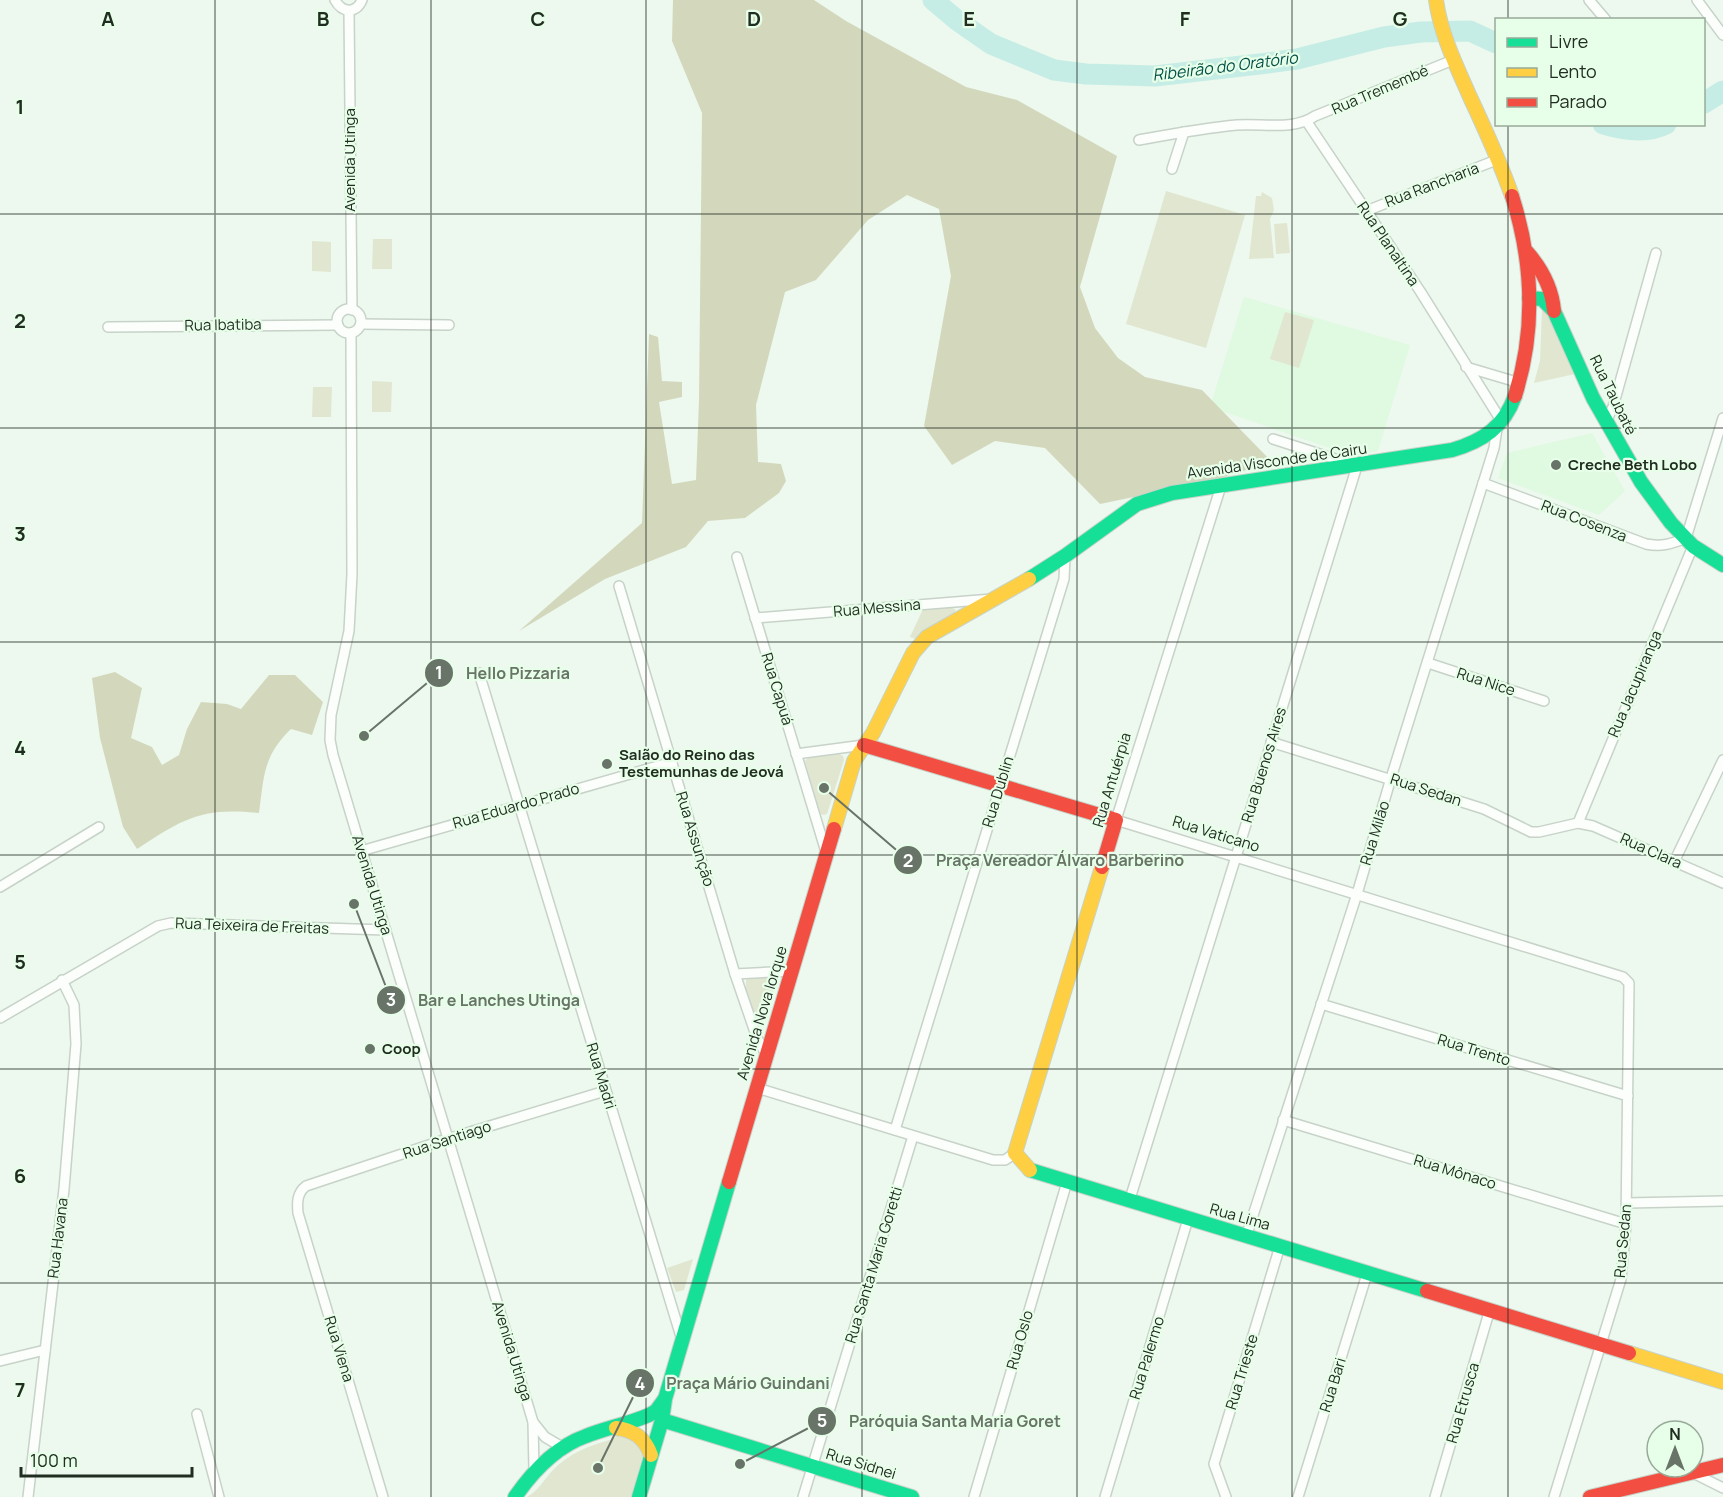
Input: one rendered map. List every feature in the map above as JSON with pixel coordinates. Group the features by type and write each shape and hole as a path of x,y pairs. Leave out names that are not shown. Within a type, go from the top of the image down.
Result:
{"main road":[{"name":"Rua Taubaté","path":"1436,0 1445,39 1453,60 1498,159 1521,219 1527,251 1543,273 1554,302 1554,311 1593,398 1641,482 1671,523 1690,542 1723,565"},
{"path":"1499,425 1520,383 1526,354 1529,298 1527,251"},
{"path":"1529,298 1542,299 1554,311"},
{"name":"Avenida Visconde de Cairu","path":"917,647 932,634 998,598 1065,556 1144,501 1172,493 1357,466 1466,447 1490,435 1499,425"},
{"name":"Avenida Nova Iorque","path":"639,1497 662,1420 665,1399 682,1340 854,761 917,647"},
{"name":"Rua Vaticano","path":"864,745 1116,820"},
{"name":"Rua Antuérpia","path":"1015,1153 1116,820"},
{"name":"Rua Lima","path":"1015,1153 1022,1164 1031,1171 1367,1274 1490,1309 1723,1382"},
{"path":"515,1497 534,1471 562,1447 587,1435 653,1413 665,1399"},
{"name":"Rua Sidnei","path":"662,1420 912,1497"},
{"path":"612,1428 624,1428 636,1433 646,1442 651,1455"},
{"path":"1705,1469 1723,1465"},
{"path":"1590,1497 1624,1492 1668,1479"}],"street":[{"path":"335,0 340,8 349,11 358,8 362,0"},
{"path":"1589,0 1604,18"},
{"path":"1696,0 1723,35"},
{"name":"Avenida Utinga","path":"349,11 352,310"},
{"name":"Rua Tremembé","path":"1307,122 1316,116 1453,60"},
{"path":"1139,140 1240,125 1307,122"},
{"name":"Rua Planaltina","path":"1307,122 1420,291 1467,367 1499,425"},
{"path":"1172,169 1184,132"},
{"name":"Rua Rancharia","path":"1366,211 1498,159"},
{"path":"1606,422 1613,407 1656,254"},
{"path":"352,310 359,314 361,324 351,333 345,332 338,325 338,319 342,312 352,310"},
{"path":"361,324 449,325"},
{"name":"Rua Ibatiba","path":"108,327 338,325"},
{"name":"Avenida Utinga","path":"351,333 352,574 348,631 331,715 330,740 361,851 533,1422 534,1471"},
{"path":"1467,367 1520,383"},
{"name":"Rua Jacupiranga","path":"1578,823 1690,542 1723,418"},
{"name":"Rua Milão","path":"1246,1237 1357,894 1494,448 1499,425"},
{"path":"1272,440 1357,466"},
{"name":"Rua Buenos Aires","path":"1129,1202 1357,466"},
{"name":"Rua Cosenza","path":"1483,483 1646,544 1659,547 1690,542"},
{"name":"Rua Antuérpia","path":"1116,820 1221,486"},
{"name":"Rua Dublin","path":"895,1130 1064,579 1065,556"},
{"name":"Rua Capuá","path":"737,557 826,855"},
{"name":"Rua Assunção","path":"619,586 735,974 757,1038 767,1056"},
{"name":"Rua Messina","path":"755,618 998,598"},
{"name":"Rua Nice","path":"1428,663 1544,701"},
{"name":"Rua Madri","path":"479,673 682,1340"},
{"name":"Rua Sedan","path":"1271,742 1391,778 1492,812 1531,832 1578,823"},
{"name":"Rua Vaticano","path":"796,754 864,745"},
{"path":"1674,862 1723,760"},
{"name":"Rua Eduardo Prado","path":"361,851 672,762"},
{"name":"Rua Vaticano","path":"1116,820 1623,977"},
{"name":"Rua Clara","path":"1578,823 1610,832 1723,883"},
{"path":"0,887 99,827"},
{"name":"Rua Teixeira de Freitas","path":"0,1018 158,926 171,923 386,930"},
{"path":"735,974 792,971"},
{"name":"Rua Sedan","path":"1554,1497 1621,1279 1627,1203 1629,987 1629,983 1623,977"},
{"name":"Rua Havana","path":"28,1497 64,1189 76,1044 74,1005 62,980"},
{"name":"Rua Trento","path":"1321,1004 1628,1096"},
{"path":"757,1088 993,1160 1005,1160 1015,1153"},
{"name":"Rua Santiago","path":"298,1200 301,1190 306,1186 447,1139 606,1091"},
{"name":"Rua Mônaco","path":"1283,1120 1626,1224"},
{"name":"Rua Santa Maria Goretti","path":"803,1497 913,1136"},
{"name":"Rua Oslo","path":"974,1497 1067,1182"},
{"name":"Rua Viena","path":"298,1200 298,1213 383,1497"},
{"path":"1627,1203 1723,1201"},
{"name":"Rua Palermo","path":"1105,1497 1188,1219"},
{"name":"Rua Trieste","path":"1226,1497 1214,1464 1280,1246"},
{"name":"Rua Bari","path":"1298,1497 1367,1274"},
{"name":"Rua Etrusca","path":"1435,1497 1490,1309"},
{"path":"0,1361 45,1350"},
{"path":"197,1414 219,1497"},
{"name":"Avenida Utinga","path":"533,1422 545,1437 562,1447"},
{"path":"1705,1479 1723,1488"}],"shaded area":[{"path":"673,0 814,0 846,21 966,87 1017,100 1117,156 1080,287 1095,328 1118,358 1145,377 1202,390 1272,462 1211,481 1100,504 1045,448 995,441 952,465 924,426 951,276 939,209 907,195 868,220 816,280 785,292 756,405 758,462 781,464 786,481 779,493 745,518 708,521 686,547 605,579 519,631 642,523 649,334 658,337 662,381 682,382 682,397 659,402 672,484 696,480 702,113 672,41"},
{"path":"1166,191 1245,215 1206,348 1126,324"},
{"path":"1262,192 1272,198 1274,210 1270,219 1274,258 1249,259 1256,196 1261,196"},
{"path":"1287,223 1290,253 1276,254 1274,224"},
{"path":"373,239 392,239 392,269 372,269"},
{"path":"312,241 331,242 331,272 312,271"},
{"path":"1244,297 1410,345 1378,451 1353,456 1210,407"},
{"path":"1546,307 1575,374 1534,383 1540,361 1542,309"},
{"path":"1285,312 1314,320 1299,368 1270,359"},
{"path":"372,381 392,382 391,412 372,412"},
{"path":"313,387 332,387 331,417 312,417"},
{"name":"Creche Beth Lobo","path":"1592,433 1625,491 1599,515 1498,478 1507,453"},
{"path":"949,607 955,609 956,614 918,640 910,637 923,609"},
{"path":"115,672 142,688 131,738 152,747 162,765 179,755 187,729 201,702 227,704 241,709 269,675 295,675 323,702 312,735 291,729 275,748 266,767 259,813 207,814 167,830 137,849 123,827 100,738 92,678"},
{"path":"839,754 844,760 827,814 823,815 820,813 805,761 808,758"},
{"path":"750,977 772,979 774,990 762,1026 757,1022 746,988 746,980"},
{"path":"693,1259 684,1290 676,1292 667,1268"},
{"path":"617,1434 633,1439 644,1452 631,1497 527,1497 535,1492 565,1459 588,1447 614,1439"}],"waterway":[{"name":"Ribeirão do Oratório","path":"933,0 991,44 1054,70 1086,74 1155,76 1268,63 1297,59 1384,37 1421,32 1470,31 1495,43"},
{"name":"Ribeirão do Oratório","path":"1705,102 1723,91"},
{"name":"Ribeirão do Oratório","path":"1611,126 1635,130 1661,126"}],"traffic: fast":[{"path":"1529,298 1542,299 1554,311 1593,398 1641,482 1671,523 1693,546 1723,565"},
{"path":"1029,579 1137,504 1172,493 1452,450 1473,442 1491,431 1505,416 1515,396"},
{"path":"1030,1170 1427,1291"},
{"path":"639,1497 662,1420 665,1399 729,1182"},
{"path":"515,1497 537,1469 564,1447 594,1433 649,1415 656,1411 664,1400"},
{"path":"662,1420 912,1497"}],"traffic: slow":[{"path":"1436,0 1441,25 1450,50 1512,196"},
{"path":"834,829 854,761 873,733 913,653 927,637 1029,579"},
{"path":"1030,1170 1015,1153 1102,867"},
{"path":"1629,1353 1723,1382"},
{"path":"616,1428 638,1436 646,1444 651,1455"}],"traffic: jam":[{"path":"1512,196 1524,246 1529,296 1526,346 1515,396"},
{"path":"1527,252 1545,279 1554,311"},
{"path":"864,745 1116,820 1102,867"},
{"path":"729,1182 834,829"},
{"path":"1427,1291 1629,1353"},
{"path":"1590,1497 1723,1465"}],"place":[{"name":"Creche Beth Lobo","path":"1556,465"},
{"name":"Hello Pizzaria","path":"364,736"},
{"name":"Salão do Reino das Testemunhas de Jeová","path":"607,764"},
{"name":"Praça Vereador Álvaro Barberino","path":"824,788"},
{"name":"Bar e Lanches Utinga","path":"354,904"},
{"name":"Coop","path":"370,1049"},
{"name":"Paróquia Santa Maria Goret","path":"740,1464"},
{"name":"Praça Mário Guindani","path":"598,1468"}]}
